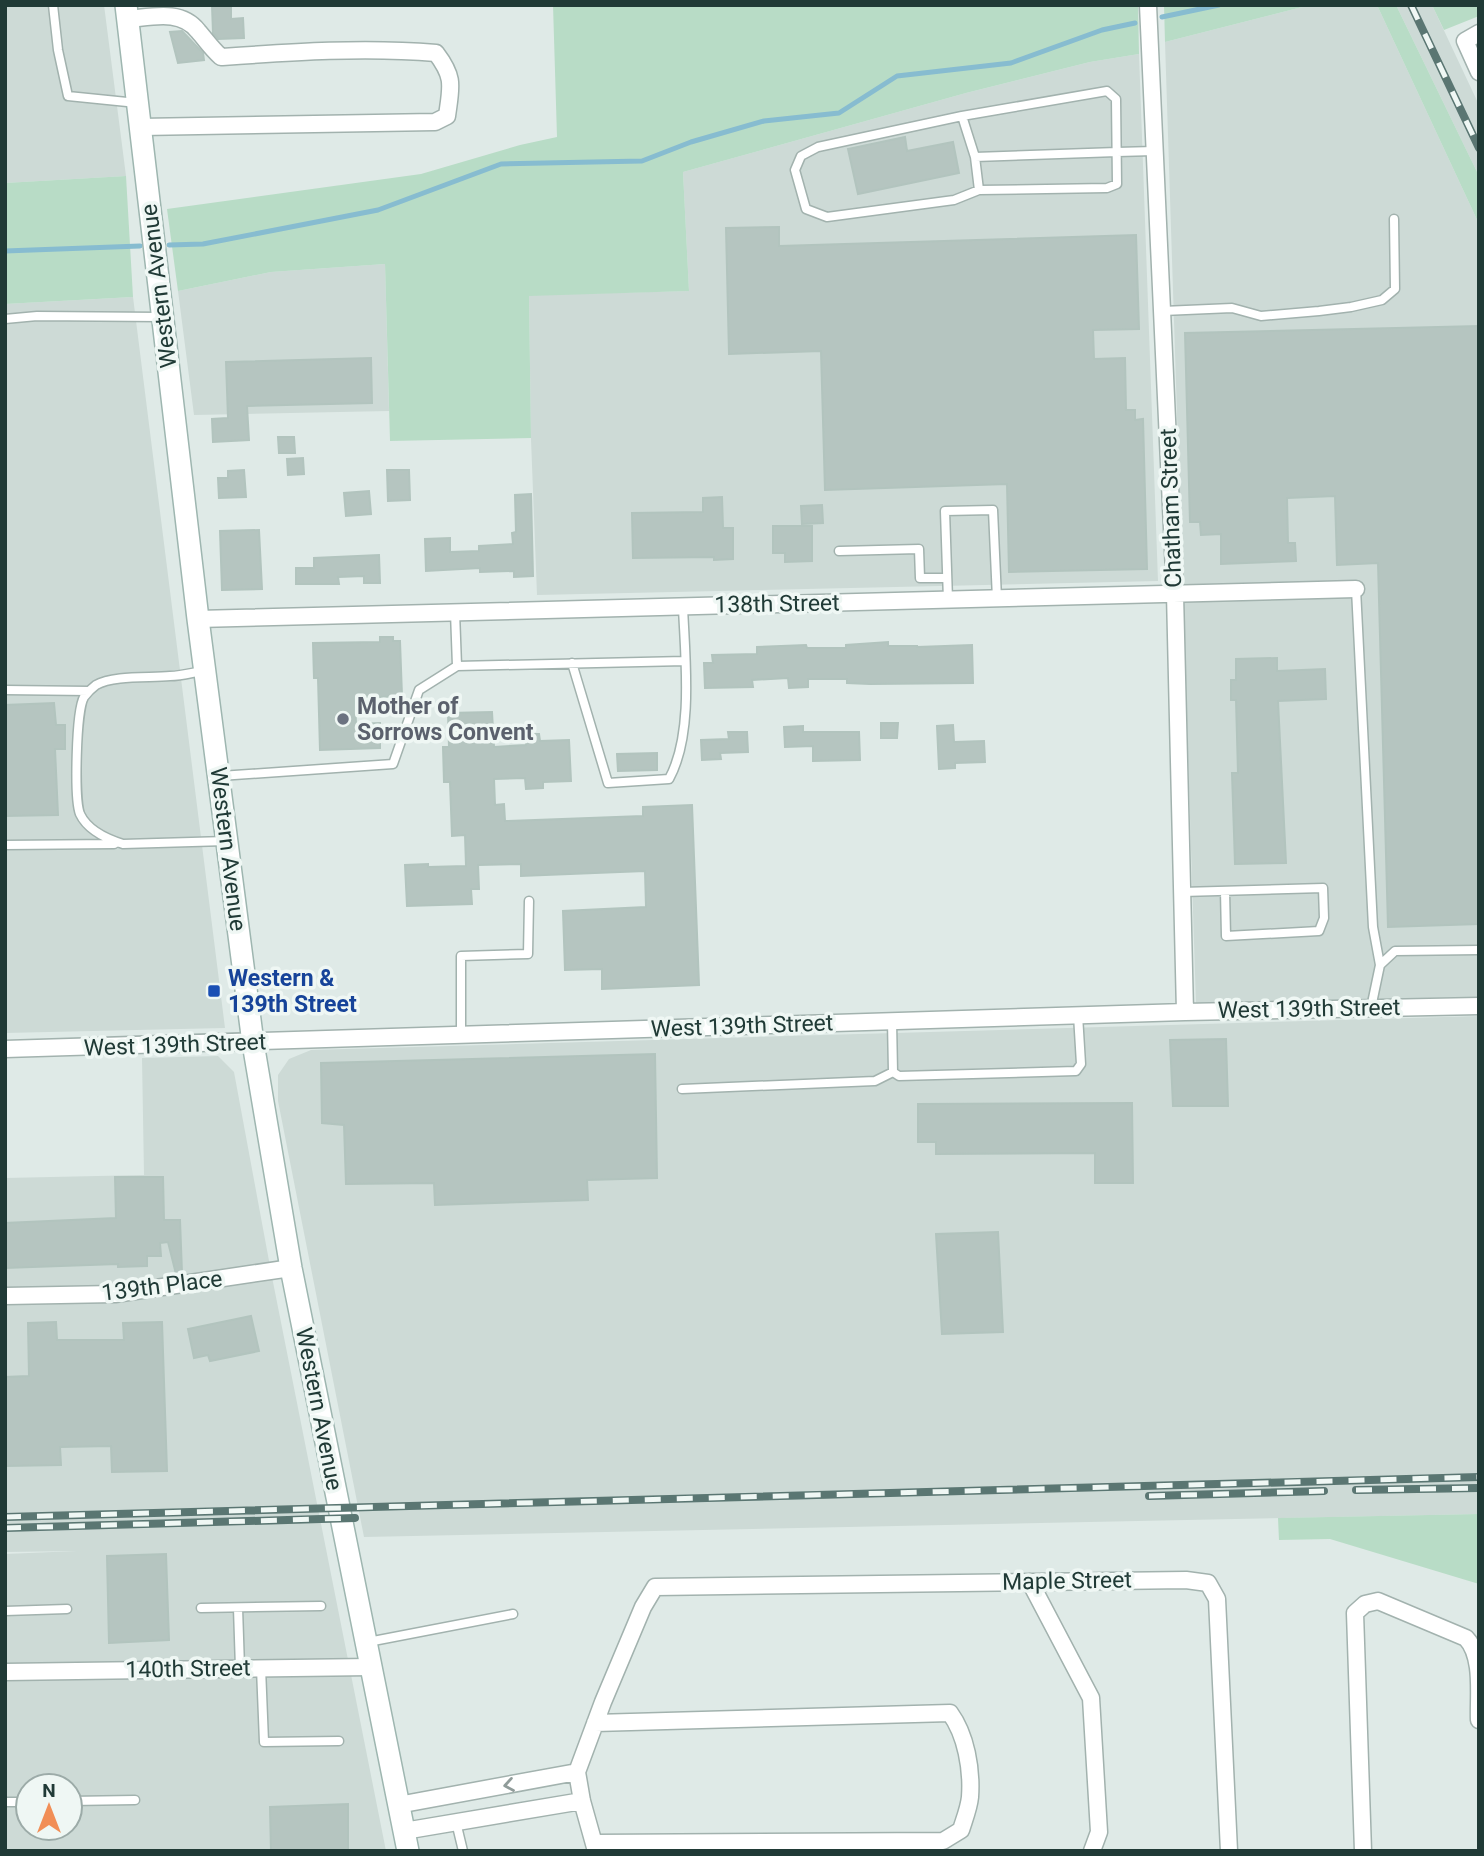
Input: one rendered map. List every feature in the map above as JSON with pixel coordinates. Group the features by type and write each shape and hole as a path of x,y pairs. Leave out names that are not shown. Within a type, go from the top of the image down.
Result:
{"main road":[{"name":"Western Avenue","path":"127,12 198,619 253,1043 291,1268 406,1841"}],"street":[{"name":"Chatham Street","path":"1148,5 1175,594 1185,1012"},
{"path":"127,12 166,15 186,20 221,57 348,49 436,53 447,68 452,82 447,116 435,122 141,127"},
{"path":"1479,33 1465,41 1479,72"},
{"name":"138th Street","path":"198,619 1356,589"},
{"name":"West 139th Street","path":"5,1049 1078,1015 1479,1006"},
{"name":"139th Place","path":"5,1296 115,1294 291,1268"},
{"name":"Maple Street","path":"595,1723 643,1607 655,1587 1186,1580 1208,1583 1217,1599 1229,1851"},
{"path":"1030,1582 1091,1698 1099,1832 1092,1851"},
{"path":"1363,1851 1355,1613 1365,1604 1378,1601 1466,1638 1471,1643 1477,1661 1479,1720"},
{"name":"140th Street","path":"5,1672 371,1667"},
{"path":"950,1713 960,1726 966,1751 970,1799 961,1830 943,1841 595,1847 577,1772 595,1723 950,1713"},
{"path":"398,1805 577,1772"},
{"path":"406,1841 456,1822 582,1801"}],"lane":[{"path":"53,5 58,50 68,96 138,103"},
{"path":"1107,91 1116,99 1118,184 1107,188 979,190 954,200 827,217 806,209 795,170 801,156 818,147 962,117 1107,91"},
{"path":"962,117 975,157 979,190"},
{"path":"975,157 1154,151"},
{"path":"1163,311 1232,308 1261,316 1351,307 1382,300 1395,289 1394,219"},
{"path":"5,319 37,316 163,317"},
{"path":"948,600 945,511 993,510 997,599"},
{"path":"839,551 919,549 920,579 947,578"},
{"path":"1356,589 1373,927 1380,965 1371,1008"},
{"path":"572,663 608,782 669,779 678,762 684,736 683,607"},
{"path":"455,612 457,666"},
{"path":"218,776 393,764 419,690 457,666 685,661"},
{"path":"123,844 107,840 90,827 80,813 77,754 79,712 84,698 94,686 108,680 174,676 205,670"},
{"path":"5,690 89,691"},
{"path":"5,845 227,841"},
{"path":"1182,892 1323,888 1324,918 1319,931 1226,936 1224,891"},
{"path":"461,1036 461,956 528,954 529,901"},
{"path":"1380,965 1395,951 1479,950"},
{"path":"893,1072 899,1076 1076,1071 1081,1064 1078,1015"},
{"path":"892,1021 893,1072"},
{"path":"682,1089 875,1081 893,1072"},
{"path":"201,1608 321,1606"},
{"path":"237,1608 240,1668"},
{"path":"5,1611 67,1609"},
{"path":"365,1643 513,1614"},
{"path":"261,1668 264,1742 339,1741"},
{"path":"84,1801 135,1800"},
{"path":"456,1822 464,1851"}],"shaded area":[{"path":"5,5 104,5 126,176 5,183"},
{"path":"1310,5 1377,5 1479,224 1479,997 1196,1004 1165,42"},
{"path":"1396,5 1432,5 1479,105 1479,176"},
{"path":"1139,54 1158,581 537,595 529,295 689,291 683,172 966,93 1090,62"},
{"path":"385,264 389,411 194,415 178,291 271,272"},
{"path":"133,297 225,1028 5,1033 5,304"},
{"path":"1479,1016 1479,1514 364,1537 278,1101 278,1075 289,1059 311,1050"},
{"path":"218,1056 234,1072 386,1851 5,1851 5,1554 77,1551 5,1552 5,1178 144,1175 142,1058"}],"green space":[{"path":"553,5 1138,5 1139,54 1090,62 966,93 683,172 689,291 529,296 531,438 390,441 385,264 271,272 178,291 167,209 421,174 557,137"},
{"path":"1164,5 1310,5 1165,42"},
{"path":"1377,5 1396,5 1479,176 1479,224"},
{"path":"1432,5 1479,5 1479,16 1444,30"},
{"path":"126,176 133,297 5,304 5,183"},
{"path":"1479,1514 1479,1584 1330,1539 1279,1540 1278,1518"}],"building":[{"path":"212,5 231,5 231,19 243,18 244,38 218,39 213,33"},
{"path":"182,31 203,53 204,60 178,63 170,32"},
{"path":"905,137 907,151 953,142 959,173 858,194 848,149"},
{"path":"779,227 779,246 1136,235 1139,329 1093,330 1094,359 1125,358 1126,410 1135,410 1135,420 1143,419 1147,569 1009,572 1007,484 825,490 821,351 729,354 726,228"},
{"path":"1479,326 1479,924 1388,927 1378,563 1337,565 1335,496 1287,498 1288,543 1295,543 1296,561 1221,564 1221,534 1201,535 1200,522 1190,522 1185,333"},
{"path":"371,358 372,403 247,406 249,440 213,442 212,419 228,418 226,362"},
{"path":"278,437 294,437 295,453 279,453"},
{"path":"303,458 304,474 288,475 287,459"},
{"path":"244,470 246,497 219,498 218,478 228,478 228,471"},
{"path":"387,470 409,470 410,500 388,501"},
{"path":"369,491 371,514 346,516 344,493"},
{"path":"531,494 533,576 514,577 514,571 480,572 480,568 426,571 425,539 450,538 450,552 479,551 479,546 513,544 512,533 516,532 515,495"},
{"path":"722,497 723,528 733,528 733,559 633,558 632,513 703,512 703,498"},
{"path":"822,505 823,523 802,524 801,506"},
{"path":"773,526 812,526 812,561 785,562 785,553 773,553"},
{"path":"259,530 262,589 222,590 220,531"},
{"path":"379,555 380,583 364,583 364,576 338,577 339,584 296,584 296,568 314,568 314,558"},
{"path":"380,637 393,637 393,641 400,641 402,696 355,698 356,724 380,723 380,748 320,750 318,678 314,678 313,643 380,642"},
{"path":"888,642 888,646 972,645 973,683 870,684 847,683 847,679 808,679 808,687 789,688 788,678 752,680 753,687 705,688 704,663 713,663 712,655 757,654 757,647 806,645 807,648 846,648 846,645"},
{"path":"1277,658 1277,671 1325,669 1326,699 1278,701 1286,863 1235,864 1232,773 1238,773 1236,700 1231,700 1231,680 1236,680 1236,659"},
{"path":"54,703 56,725 65,725 65,749 55,749 58,815 5,816 5,705"},
{"path":"492,712 494,747 526,745 525,734 539,734 540,741 569,740 571,781 543,782 543,788 526,789 525,778 494,779 495,805 504,804 505,821 643,816 643,807 692,805 699,985 602,989 602,969 565,970 563,911 646,907 645,871 521,876 521,864 478,865 479,889 471,889 472,904 407,906 405,865 466,866 465,835 452,836 450,782 444,782 443,747 449,747 448,713"},
{"path":"881,723 898,723 897,738 881,738"},
{"path":"953,725 954,742 984,741 985,762 955,763 955,768 939,769 937,726"},
{"path":"803,726 803,732 859,732 860,760 813,761 813,746 785,747 784,727"},
{"path":"728,732 747,732 748,752 720,753 721,759 702,760 701,740 729,739"},
{"path":"657,753 657,770 618,771 617,754"},
{"path":"1226,1039 1228,1106 1173,1106 1170,1040"},
{"path":"655,1054 657,1178 587,1180 588,1200 435,1205 434,1183 346,1184 344,1125 322,1123 321,1063"},
{"path":"1132,1103 1133,1183 1095,1183 1095,1153 936,1154 936,1142 918,1142 918,1104"},
{"path":"115,1177 163,1177 164,1220 180,1220 182,1273 176,1274 168,1242 160,1243 161,1256 147,1256 147,1266 118,1267 118,1264 5,1268 5,1223 116,1218"},
{"path":"998,1232 1003,1332 942,1334 936,1234"},
{"path":"251,1316 259,1351 210,1361 208,1355 194,1358 188,1329"},
{"path":"56,1322 57,1340 124,1340 123,1323 162,1322 167,1471 112,1472 111,1446 60,1447 61,1465 5,1466 5,1377 29,1376 28,1323"},
{"path":"166,1554 169,1640 109,1643 107,1556"},
{"path":"348,1804 348,1851 271,1851 270,1807"}],"waterway":[{"path":"1162,17 1219,5"},
{"path":"169,245 203,244 378,210 501,164 642,161 691,142 764,121 839,113 897,76 1011,63 1102,30 1135,23"},
{"path":"5,251 140,246"}],"railway":[{"path":"1411,5 1479,148"},
{"path":"5,1517 1479,1477"},
{"path":"1356,1490 1479,1488"},
{"path":"1149,1496 1324,1491"},
{"path":"5,1528 355,1518"}],"place":[{"name":"Mother of Sorrows Convent","path":"343,719"},
{"name":"Western & 139th Street","path":"214,991"}]}
